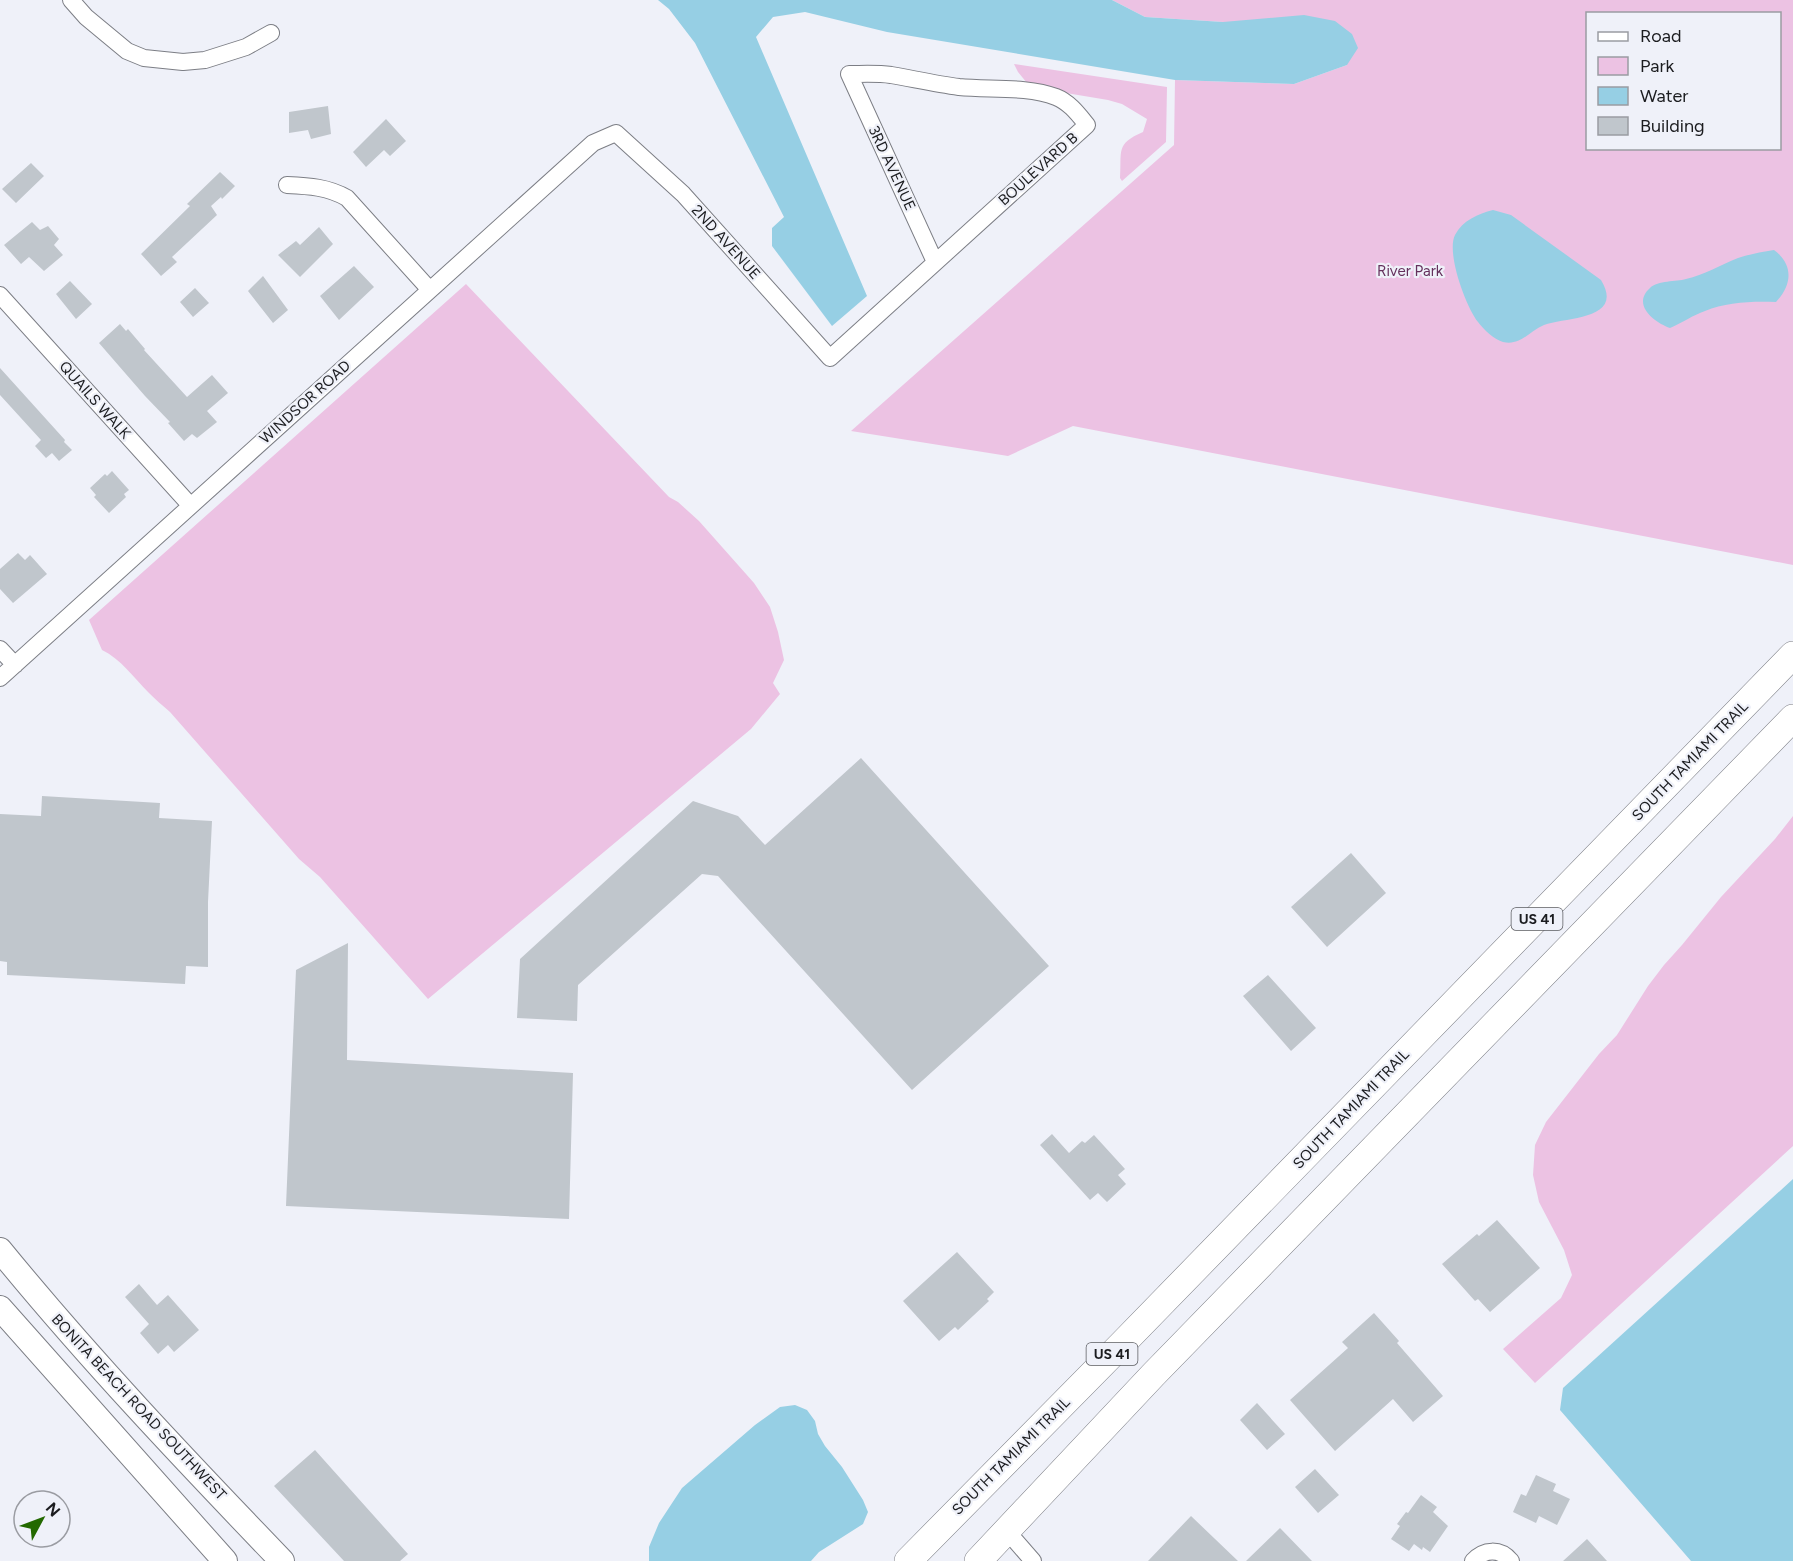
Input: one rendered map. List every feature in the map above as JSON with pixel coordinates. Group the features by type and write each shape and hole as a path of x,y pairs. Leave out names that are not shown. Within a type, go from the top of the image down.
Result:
{"main road":[{"name":"SOUTH TAMIAMI TRAIL","path":"908,1561 1793,656"},
{"name":"US 41","path":"978,1561 1153,1375 1793,718"},
{"name":"BONITA BEACH ROAD SOUTHWEST","path":"0,1250 82,1347 282,1561"},
{"path":"0,1308 225,1561"},
{"path":"25,1336 54,1314"}],"street":[{"path":"70,0 86,17 127,51 144,58 183,62 205,60 246,47 271,33"},
{"name":"BOULEVARD B","path":"830,358 1087,125 1073,108 1057,97 1020,90 924,83 888,75 849,74"},
{"name":"3RD AVENUE","path":"849,74 935,262"},
{"name":"WINDSOR ROAD","path":"0,678 593,143 616,133"},
{"name":"2ND AVENUE","path":"616,133 683,194 830,358"},
{"path":"287,185 328,189 347,198 430,290"},
{"name":"QUAILS WALK","path":"0,296 190,506"},
{"path":"0,649 15,665"},
{"path":"1007,1531 1033,1561"},
{"path":"1473,1561 1484,1552 1491,1551 1503,1554 1511,1561"}],"green space":[{"name":"River Park","path":"1112,0 1793,0 1793,565 1073,426 1008,456 851,431 1174,145 1175,80 1294,84 1347,65 1223,22 1145,17"},
{"path":"1014,64 1167,87 1166,142 1122,181 1120,178 1122,149 1128,140 1143,132 1147,119 1122,104 1054,91 1027,83"},
{"path":"466,284 669,497 699,521 754,583 770,607 784,660 773,683 780,694 751,729 428,999 320,877 299,859 170,712 121,664 102,650 89,620"},
{"path":"1793,816 1793,1146 1535,1383 1503,1349 1561,1298 1572,1275 1564,1250 1539,1202 1533,1175 1535,1145 1546,1122 1599,1054 1617,1035 1664,965"}],"water":[{"path":"658,0 1112,0 1145,17 1223,22 1304,15 1335,21 1352,34 1358,48 1347,65 1294,84 1175,80 887,32 805,12 773,17 756,37 867,296 832,326 772,246 772,228 784,217 695,43 669,9"},
{"path":"1493,210 1511,215 1601,280 1606,293 1605,303 1600,310 1578,318 1544,325 1515,342 1500,341 1486,331 1473,315 1463,293 1455,266 1453,243 1458,230 1467,222"},
{"path":"1774,250 1785,262 1789,274 1786,288 1776,302 1749,302 1713,308 1670,328 1652,318 1644,307 1645,294 1653,285 1693,277 1738,258"},
{"path":"1793,1179 1793,1561 1691,1561 1560,1410 1563,1388"},
{"path":"795,1405 807,1410 815,1421 818,1434 825,1446 842,1467 863,1500 868,1512 863,1524 819,1552 811,1561 649,1561 649,1547 659,1523 682,1488 755,1425 780,1407"}],"building":[{"path":"328,106 331,134 311,139 308,130 289,133 289,112"},
{"path":"386,119 406,141 390,156 384,150 366,167 353,152"},
{"path":"31,163 44,176 16,203 2,189"},
{"path":"220,172 235,186 211,206 217,215 172,257 177,262 161,276 141,254 190,206 187,204"},
{"path":"32,222 40,230 48,226 59,239 54,245 63,255 44,271 29,257 21,264 4,245"},
{"path":"319,227 333,244 300,277 278,255 296,241 300,245"},
{"path":"354,266 374,287 339,320 320,296"},
{"path":"263,276 288,310 273,323 248,291"},
{"path":"70,281 92,304 76,319 56,294"},
{"path":"195,288 209,303 193,317 180,302"},
{"path":"120,324 126,331 128,329 187,397 212,375 228,393 207,411 217,422 197,438 192,434 184,441 168,423 170,422 99,343"},
{"path":"0,368 72,450 59,461 52,453 46,458 35,446 41,440 0,395"},
{"path":"112,471 129,490 124,494 126,497 109,513 94,497 96,495 90,488 105,474 107,476"},
{"path":"18,553 25,560 30,555 47,574 13,603 0,589 0,569"},
{"path":"861,758 1049,966 912,1090 718,876 702,874 578,985 577,1021 517,1018 520,959 693,801 738,816 765,845"},
{"path":"42,796 160,803 159,818 212,821 208,967 186,966 185,984 7,975 7,962 0,961 0,814 41,816"},
{"path":"1351,853 1386,893 1327,947 1291,907"},
{"path":"348,943 347,1060 573,1073 569,1219 286,1206 296,970"},
{"path":"1268,975 1316,1028 1291,1051 1243,996"},
{"path":"1052,1134 1069,1153 1082,1141 1085,1143 1094,1135 1125,1169 1118,1175 1126,1184 1107,1202 1098,1193 1090,1200 1040,1145"},
{"path":"1497,1220 1540,1268 1490,1312 1478,1299 1475,1301 1442,1264"},
{"path":"957,1252 994,1292 987,1299 989,1301 958,1330 955,1327 939,1341 903,1301"},
{"path":"139,1284 157,1305 168,1295 199,1330 174,1352 168,1345 158,1354 140,1333 149,1324 125,1297"},
{"path":"1374,1313 1443,1396 1413,1422 1393,1399 1335,1451 1290,1400 1348,1348 1342,1342"},
{"path":"1257,1403 1285,1434 1267,1450 1240,1420"},
{"path":"315,1450 408,1554 400,1561 344,1561 274,1486"},
{"path":"1315,1469 1339,1495 1318,1513 1295,1487"},
{"path":"1536,1475 1556,1484 1553,1491 1570,1499 1557,1525 1539,1516 1536,1523 1513,1512 1521,1494 1526,1496"},
{"path":"1421,1495 1437,1507 1433,1512 1448,1526 1430,1552 1414,1544 1409,1551 1391,1539 1400,1526 1397,1524"},
{"path":"1191,1516 1238,1561 1148,1561"},
{"path":"1280,1528 1312,1561 1246,1561"},
{"path":"1587,1539 1607,1561 1563,1561"}]}
